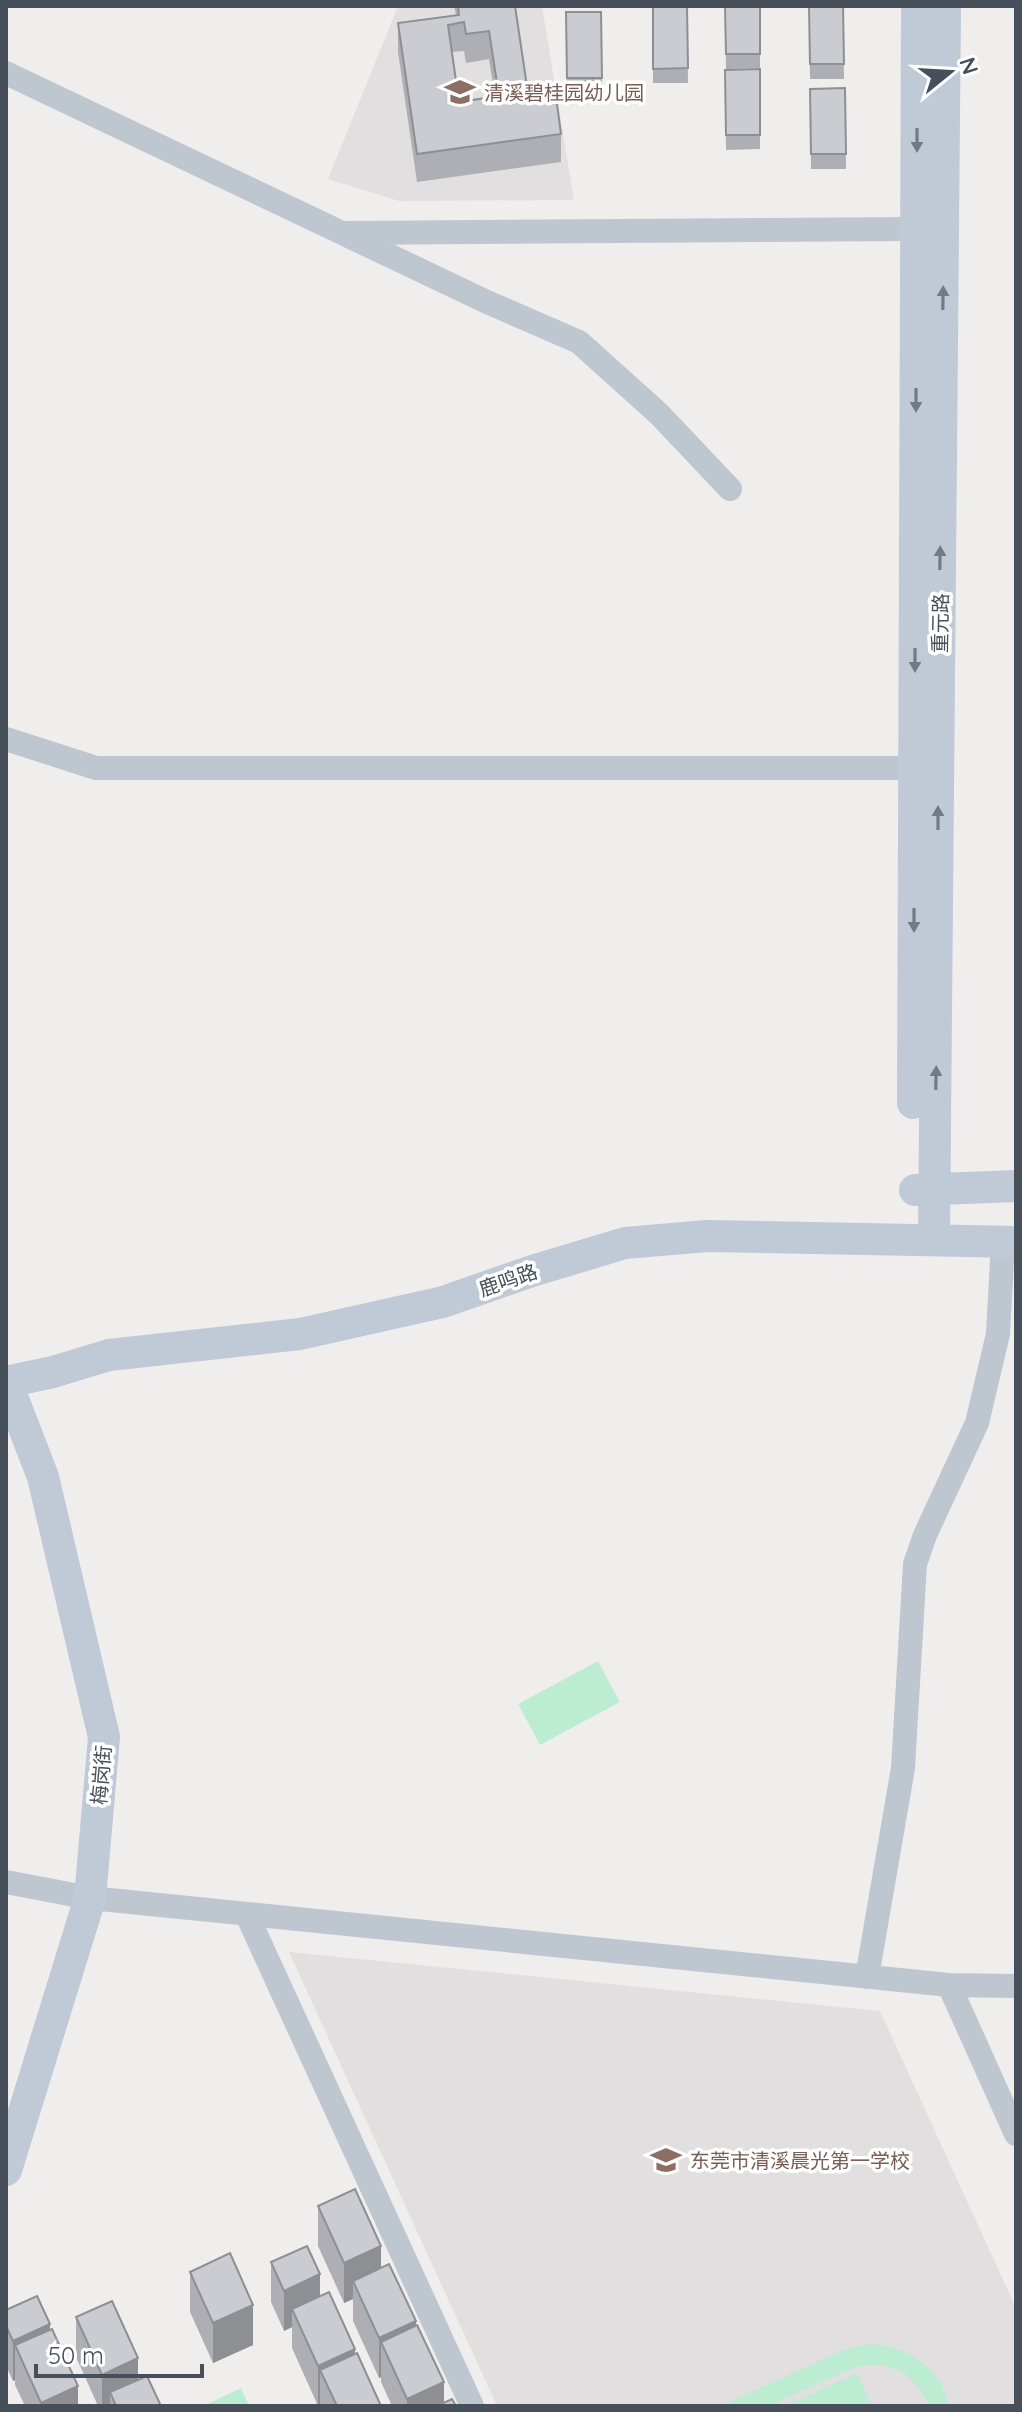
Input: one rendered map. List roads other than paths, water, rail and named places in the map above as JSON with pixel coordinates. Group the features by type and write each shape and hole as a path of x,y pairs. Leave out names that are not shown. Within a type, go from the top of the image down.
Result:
{"street":[{"name":"重元路","path":"917,6 915,768 924,1190"},
{"name":"重元路","path":"923,1239 945,6"},
{"path":"6,73 340,233 579,342 659,414 730,489"},
{"path":"340,233 916,229"},
{"path":"6,739 96,768 915,768"},
{"path":"924,1190 1016,1186"},
{"name":"鹿鸣路","path":"6,1382 109,1355 300,1334 443,1302 625,1243 707,1236 1010,1242"},
{"path":"867,1977 903,1768 915,1564 925,1535 977,1423 998,1334 1010,1242"},
{"name":"梅岗街","path":"6,1382 43,1477 104,1737 90,1898 6,2170"},
{"path":"6,1882 90,1898 247,1915 949,1985 1016,1986"},
{"path":"247,1915 472,2406"},
{"path":"949,1985 1016,2134"}],"place":[{"name":"清溪碧桂园幼儿园","path":"460,92"},
{"name":"东莞市清溪晨光第一学校","path":"666,2160"}]}
